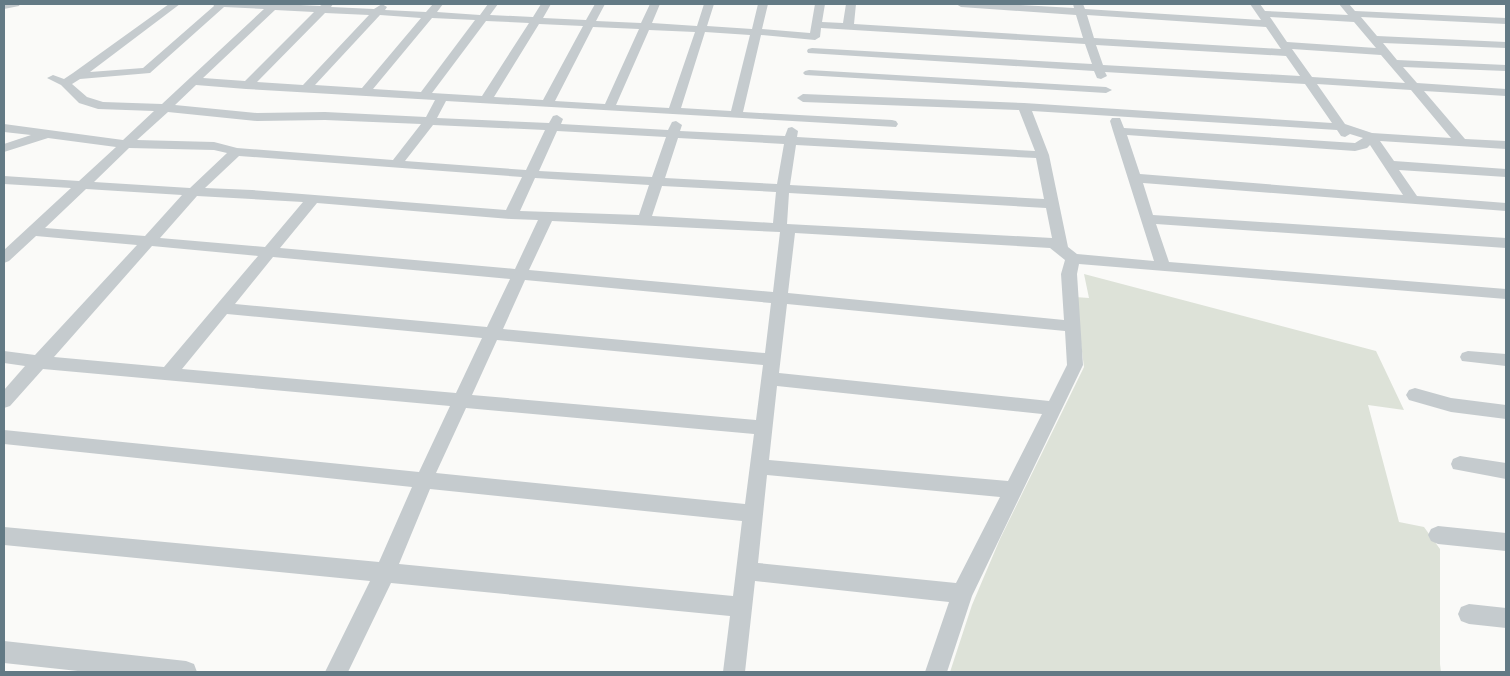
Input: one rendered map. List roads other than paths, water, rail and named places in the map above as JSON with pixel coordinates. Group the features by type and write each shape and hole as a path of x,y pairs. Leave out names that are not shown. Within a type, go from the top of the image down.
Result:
{"street":[{"path":"4,6 15,4"},
{"path":"77,76 175,4"},
{"path":"218,4 381,8 429,15 815,36"},
{"path":"222,4 146,70 77,76 59,80 82,100 102,106 165,108 257,117 325,116 553,127 1043,155"},
{"path":"364,93 438,4"},
{"path":"423,97 493,4"},
{"path":"486,100 546,4"},
{"path":"548,104 600,4"},
{"path":"609,108 655,4"},
{"path":"644,220 673,134 677,112 709,4"},
{"path":"736,115 758,32 763,4"},
{"path":"738,672 747,570 780,298 784,188 791,141 806,86 820,4"},
{"path":"848,27 850,4"},
{"path":"961,4 1079,7 1269,24"},
{"path":"1255,4 1355,147"},
{"path":"1344,4 1462,143"},
{"path":"4,258 275,5"},
{"path":"246,86 326,6"},
{"path":"1079,7 1163,266"},
{"path":"305,89 381,8"},
{"path":"1262,14 1506,22"},
{"path":"816,25 1090,42 1385,52"},
{"path":"1374,39 1506,45"},
{"path":"812,51 1506,92"},
{"path":"1394,63 1506,68"},
{"path":"806,86 891,78 1106,90"},
{"path":"891,78 892,146"},
{"path":"192,81 423,97 892,124"},
{"path":"806,86 890,102 1024,106 1341,127 1371,137 1506,145"},
{"path":"397,163 429,122 442,98"},
{"path":"511,215 564,105"},
{"path":"936,672 962,594 1075,365 1067,254 1053,204 1043,155 1024,106"},
{"path":"4,128 125,144 214,146 236,152 530,174 1053,204"},
{"path":"1119,131 1355,147 1363,145 1371,137"},
{"path":"4,148 47,134"},
{"path":"1371,137 1413,200"},
{"path":"4,401 193,192 236,152"},
{"path":"1389,165 1506,173"},
{"path":"1134,178 1506,207"},
{"path":"4,180 252,194 511,215 644,220 1054,243 1067,254 1163,266 1506,294"},
{"path":"168,374 313,199"},
{"path":"336,672 385,573 424,480 547,216"},
{"path":"1147,218 1506,243"},
{"path":"34,231 520,274 1071,326"},
{"path":"223,308 771,360"},
{"path":"4,357 39,362 765,428"},
{"path":"1468,357 1506,360"},
{"path":"770,378 1054,408"},
{"path":"1415,395 1451,405 1506,412"},
{"path":"4,437 754,514"},
{"path":"1460,464 1506,471"},
{"path":"760,467 1013,490"},
{"path":"1438,535 1506,542"},
{"path":"4,536 743,608"},
{"path":"747,570 962,594"},
{"path":"1469,614 1506,618"},
{"path":"4,652 186,672"}]}
